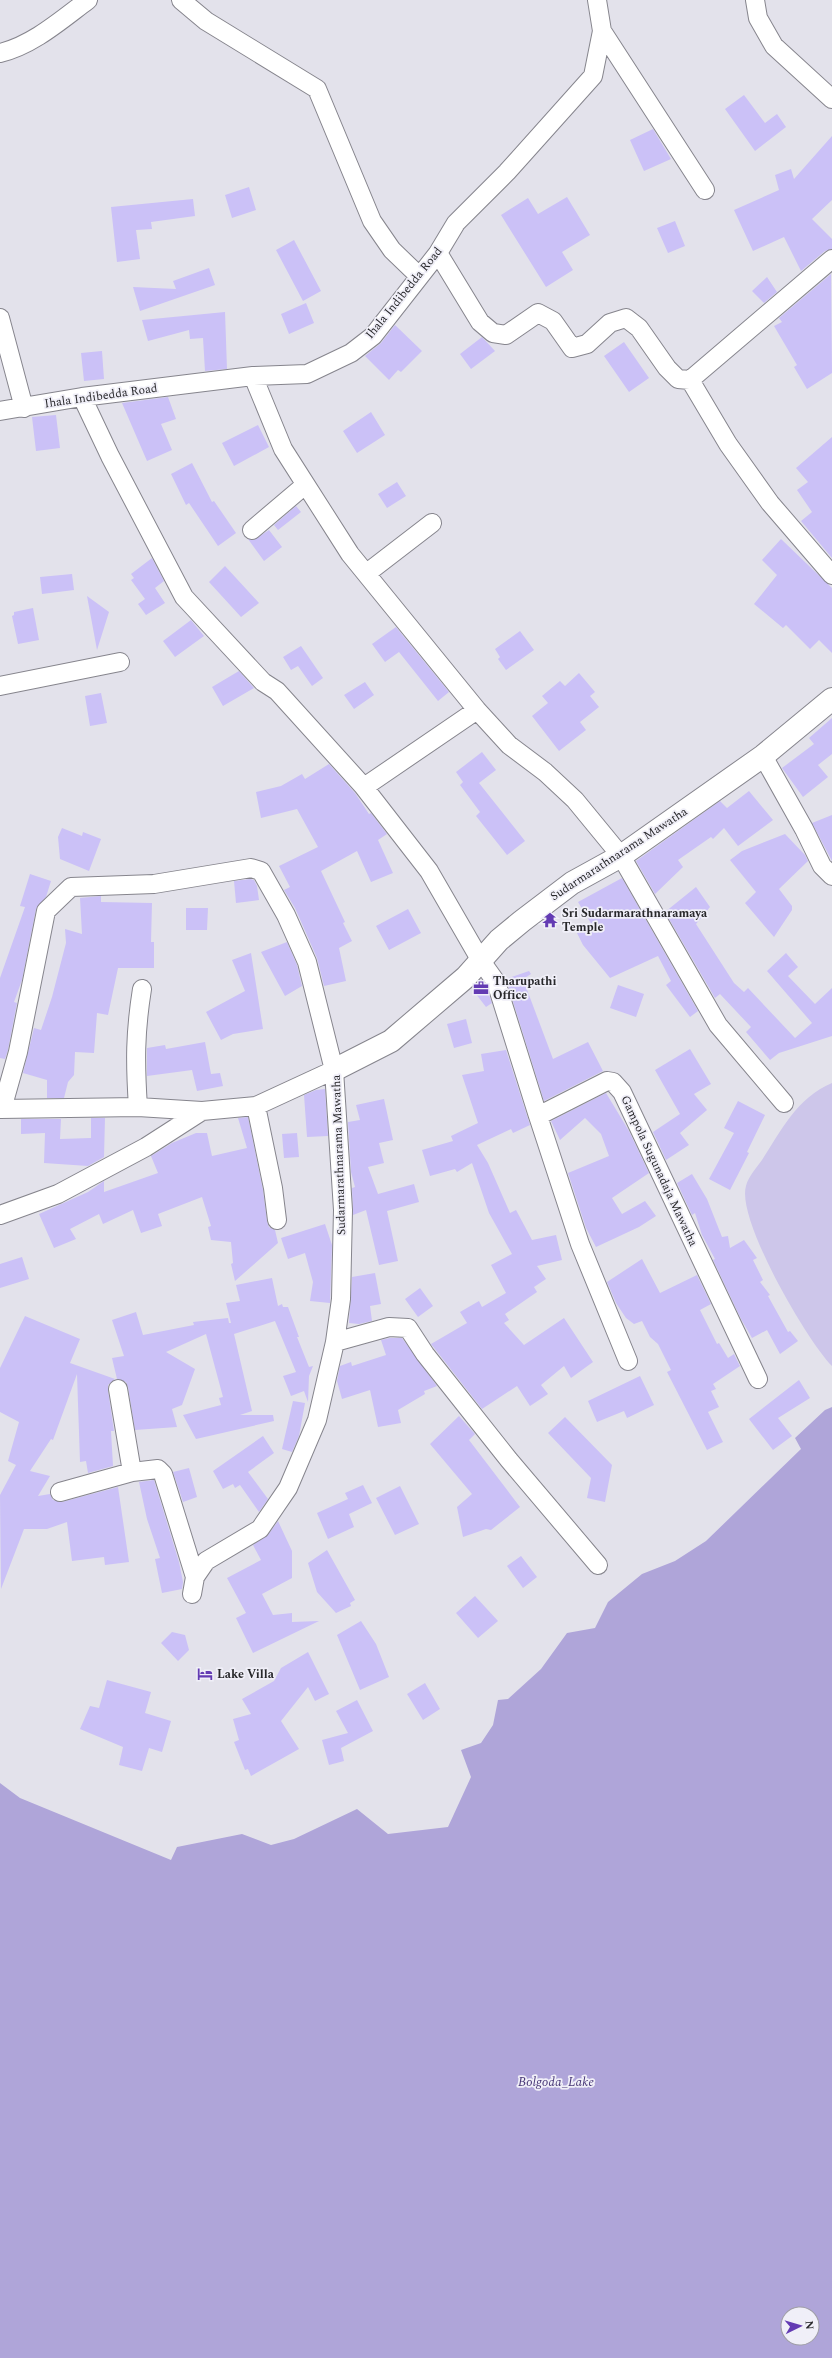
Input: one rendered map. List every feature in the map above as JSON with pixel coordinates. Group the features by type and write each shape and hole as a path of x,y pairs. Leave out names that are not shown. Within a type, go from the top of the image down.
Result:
{"street":[{"path":"0,53 12,50 43,34 88,0"},
{"path":"181,0 206,21 316,89 372,221 392,250 419,276"},
{"name":"Ihala Indibedda Road","path":"0,411 82,398 253,376 307,374 351,353 373,336 438,253 456,223 507,172 593,76 602,31 597,0"},
{"path":"755,0 758,18 774,46 832,99"},
{"path":"602,31 705,190"},
{"path":"438,253 480,322 492,333 506,334 538,313 553,321 572,348 587,344 610,323 626,318 639,328 666,368 678,379 690,380 832,259"},
{"path":"0,318 24,408"},
{"path":"253,376 284,449 305,485 350,554 477,710 509,745 545,772 575,800 621,856 718,1025 784,1102"},
{"path":"690,380 728,444 770,502 832,575"},
{"path":"82,398 124,484 184,597 263,682 277,691 363,786 429,871 481,961 496,982 580,1244 628,1360"},
{"path":"252,530 305,485"},
{"path":"367,574 432,523"},
{"path":"0,686 120,662"},
{"name":"Sudarmarathnarama Mawatha","path":"132,1472 158,1469 163,1474 194,1585 206,1561 260,1529 288,1488 317,1420 336,1342 341,1298 343,1210 334,1070 392,1041 466,977 499,940 572,883 621,856 763,756 831,701"},
{"path":"363,786 370,783 477,710"},
{"path":"763,756 804,829 822,866 832,876"},
{"path":"252,868 261,871 286,915 307,962 334,1070 256,1106 202,1111 138,1107 1,1109 18,1052 46,911 71,887 154,884 252,868"},
{"path":"138,1107 134,1057 136,1026 142,989"},
{"name":"Gampola Sugunadaja Mawatha","path":"538,1116 607,1081 613,1082 622,1092 758,1379"},
{"path":"256,1106 273,1188 277,1220"},
{"path":"0,1215 58,1194 146,1147 202,1111"},
{"path":"336,1342 389,1327 408,1328 425,1354 509,1460 598,1565"},
{"path":"60,1492 132,1472 118,1389"}],"shaded area":[{"path":"832,1083 832,1366 791,1307 762,1251 752,1225 746,1202 746,1186 753,1172 791,1116 809,1097"}],"water":[{"name":"Bolgoda_Lake","path":"832,1407 832,2358 0,2358 0,1783 20,1798 171,1860 177,1847 242,1834 271,1845 294,1839 357,1809 388,1834 448,1827 471,1777 461,1750 481,1743 493,1725 498,1700 508,1699 541,1669 567,1633 595,1628 608,1602 642,1574 675,1561 706,1541 801,1449 795,1438 825,1410"}],"building":[{"path":"744,95 765,123 777,114 786,127 755,151 725,109"},
{"path":"653,129 671,159 644,171 630,140"},
{"path":"832,136 832,200 812,219 832,239 832,249 825,251 801,271 784,237 753,251 734,210 779,190 775,175 791,169 794,179"},
{"path":"249,187 256,210 232,218 225,195"},
{"path":"567,197 590,235 562,252 573,270 546,287 501,215 528,198 538,214"},
{"path":"193,199 195,216 151,222 152,229 136,230 140,259 117,262 111,207"},
{"path":"675,221 685,246 668,253 657,228"},
{"path":"294,240 321,291 303,301 276,250"},
{"path":"209,268 215,285 140,311 133,287 176,289 173,281"},
{"path":"831,274 832,373 807,389 794,367 797,365 774,326 782,322 779,318"},
{"path":"767,277 777,292 764,303 752,291"},
{"path":"306,303 314,323 289,334 281,314"},
{"path":"225,312 227,369 205,371 203,338 190,339 189,330 148,341 142,320"},
{"path":"395,325 422,351 401,372 398,370 389,380 365,356 381,343"},
{"path":"482,337 495,351 471,369 460,354"},
{"path":"624,342 649,378 629,392 604,356"},
{"path":"102,351 104,379 84,381 81,353"},
{"path":"168,397 176,419 161,424 172,450 147,461 122,403"},
{"path":"371,412 385,435 357,453 343,431"},
{"path":"56,415 60,448 36,451 32,417"},
{"path":"258,425 269,447 234,466 222,443"},
{"path":"832,437 832,558 801,521 812,512 797,490 808,482 796,468"},
{"path":"192,463 212,502 214,501 236,533 218,546 189,503 186,505 171,474"},
{"path":"397,482 406,496 387,508 378,494"},
{"path":"296,506 301,512 278,530 274,525"},
{"path":"269,530 282,547 264,561 248,539 254,540"},
{"path":"781,539 832,588 832,653 819,640 810,649 786,625 783,628 754,604 777,575 762,560"},
{"path":"152,558 164,581 155,588 165,603 146,615 138,604 145,599 131,580 134,578 131,574"},
{"path":"225,566 259,603 241,617 209,582"},
{"path":"72,574 74,590 42,594 40,577"},
{"path":"87,596 109,612 97,650"},
{"path":"33,608 39,640 18,644 12,616 14,615 14,612"},
{"path":"191,620 204,636 175,657 163,641"},
{"path":"396,627 449,692 438,701 399,652 385,662 372,644"},
{"path":"520,631 534,650 506,670 498,659 500,657 495,649"},
{"path":"301,646 323,678 312,686 298,666 291,670 283,657"},
{"path":"239,671 254,688 223,706 212,687"},
{"path":"579,673 595,692 590,696 599,707 580,722 586,730 559,751 532,716 548,703 542,696 560,681 565,686"},
{"path":"365,682 374,695 354,709 344,695"},
{"path":"101,693 107,723 90,726 85,696"},
{"path":"832,718 832,754 818,765 828,777 803,797 782,768 814,744 809,738"},
{"path":"482,752 496,770 479,783 525,841 507,855 476,816 480,812 460,785 463,782 456,772"},
{"path":"329,764 355,793 369,814 371,813 387,834 378,840 393,873 371,882 357,851 321,871 345,922 343,923 352,941 339,948 346,981 324,986 317,958 295,908 284,890 290,887 279,866 318,847 297,809 261,818 256,792 281,786 302,774 305,779"},
{"path":"749,791 773,820 738,846 724,828 713,839 711,837 678,860 683,867 655,894 636,861 720,801 727,808"},
{"path":"832,815 832,861 812,823"},
{"path":"62,828 82,836 83,832 101,839 89,871 60,859 58,837"},
{"path":"785,834 805,855 808,861 779,889 792,906 792,910 774,937 745,903 756,892 730,860 742,851"},
{"path":"30,874 51,881 46,897 36,909 22,980 14,1002 17,1003 5,1059 0,1058 0,978 25,907 20,906"},
{"path":"622,878 698,1011 690,1017 666,985 671,981 658,956 610,978 583,945 577,933 592,925 578,902"},
{"path":"254,880 257,886 259,900 236,903 234,881"},
{"path":"696,887 710,907 696,924 734,983 744,992 748,988 795,1038 812,1023 767,971 786,953 798,967 788,976 815,1004 832,988 832,1036 779,1053 770,1060 746,1032 751,1027 720,994 715,998 665,912"},
{"path":"101,896 101,902 152,903 151,942 154,942 154,968 118,968 108,1015 97,1013 94,1053 75,1052 74,1075 68,1082 64,1098 47,1098 47,1080 23,1073 34,1028 41,1030 52,997 66,943 65,929 82,934 80,898"},
{"path":"186,908 208,908 207,930 186,930"},
{"path":"408,909 421,933 389,950 376,926"},
{"path":"287,942 297,965 302,986 285,996 261,952"},
{"path":"251,953 263,1029 233,1034 221,1040 206,1012 245,991 232,960"},
{"path":"529,971 531,974 523,979 553,1059 588,1042 603,1071 544,1101 506,979"},
{"path":"481,980 486,987 492,1003 486,1007 472,989"},
{"path":"618,985 644,994 636,1017 610,1008"},
{"path":"466,1019 472,1043 454,1048 447,1024"},
{"path":"205,1042 211,1074 220,1073 223,1086 197,1091 192,1070 147,1076 147,1048 165,1045 166,1049"},
{"path":"690,1049 711,1084 694,1094 707,1110 680,1133 689,1145 666,1160 653,1132 680,1114 655,1070"},
{"path":"506,1050 530,1125 513,1133 511,1129 477,1145 488,1163 510,1213 516,1210 532,1240 556,1235 562,1260 537,1266 546,1279 534,1287 537,1292 505,1314 509,1320 504,1323 524,1345 564,1318 593,1362 571,1378 564,1366 541,1385 548,1394 530,1406 517,1386 482,1409 431,1344 467,1323 460,1312 479,1301 482,1307 506,1293 491,1265 512,1254 489,1213 472,1163 457,1172 455,1169 430,1176 422,1150 453,1141 451,1136 478,1123 462,1075 484,1071 481,1054"},
{"path":"325,1089 328,1136 307,1137 304,1095 316,1090"},
{"path":"606,1093 629,1131 649,1173 612,1198 622,1214 645,1201 656,1216 639,1227 596,1247 586,1228 568,1173 609,1156 601,1134 585,1118 560,1140 551,1121"},
{"path":"384,1099 393,1140 379,1143 384,1163 368,1167 378,1194 414,1184 419,1202 387,1211 398,1261 379,1265 366,1210 353,1215 352,1188 355,1187 351,1172 348,1122 360,1120 356,1105"},
{"path":"738,1101 765,1115 747,1152 749,1153 730,1190 709,1179 734,1133 724,1128"},
{"path":"248,1117 263,1190 267,1221 269,1227 275,1230 278,1243 235,1281 231,1264 233,1263 231,1242 211,1240 208,1227 211,1226 202,1197 158,1214 162,1226 141,1233 133,1210 103,1224 99,1214 70,1229 76,1239 54,1248 39,1214 88,1192 104,1181 104,1192 158,1173 151,1156 172,1143 196,1133 207,1133 212,1156 247,1148 238,1118"},
{"path":"91,1118 105,1118 104,1157 88,1166 44,1163 45,1133 21,1134 21,1119 61,1119 60,1139 91,1138"},
{"path":"297,1133 299,1157 284,1158 282,1134"},
{"path":"692,1174 707,1199 722,1237 728,1236 730,1248 744,1240 757,1258 753,1260 763,1280 760,1282 770,1295 768,1296 788,1332 790,1331 798,1341 780,1354 767,1330 752,1338 741,1319 713,1260 715,1259 702,1235 695,1213 692,1215 677,1183"},
{"path":"325,1224 332,1245 330,1303 310,1301 313,1282 305,1253 288,1259 281,1238"},
{"path":"22,1257 29,1279 0,1288 0,1264"},
{"path":"642,1259 660,1293 697,1275 711,1304 700,1310 717,1344 719,1343 728,1358 734,1354 740,1366 713,1384 716,1389 711,1391 719,1407 708,1412 723,1442 707,1450 667,1372 671,1370 658,1344 650,1337 642,1321 634,1324 626,1318 616,1303 607,1282"},
{"path":"375,1273 381,1304 370,1306 372,1321 359,1324 349,1323 352,1277"},
{"path":"272,1278 278,1306 282,1304 283,1307 288,1307 299,1337 297,1337 309,1367 313,1366 309,1376 308,1402 304,1391 291,1396 283,1376 296,1372 275,1321 234,1334 252,1411 240,1415 273,1415 274,1421 196,1439 183,1415 221,1405 219,1398 223,1397 206,1334 166,1352 195,1369 182,1405 172,1409 177,1427 135,1430 128,1387 126,1382 117,1379 112,1358 124,1356 112,1320 136,1312 143,1335 194,1325 193,1322 228,1318 229,1323 231,1323 226,1303 240,1301 236,1285"},
{"path":"420,1288 433,1306 418,1317 405,1299"},
{"path":"25,1316 80,1339 70,1363 115,1379 108,1385 114,1431 111,1431 113,1466 88,1473 86,1461 80,1462 77,1374 53,1440 51,1439 30,1471 50,1476 38,1496 50,1494 53,1500 62,1502 118,1487 129,1562 105,1565 104,1557 72,1561 67,1522 47,1529 24,1529 1,1589 0,1495 16,1465 8,1461 19,1422 0,1412 0,1368"},
{"path":"402,1338 437,1386 424,1391 425,1394 398,1410 401,1423 378,1427 370,1390 342,1399 337,1381 340,1366 351,1362 352,1366 386,1355 381,1340"},
{"path":"640,1376 654,1405 627,1418 624,1411 597,1422 588,1401"},
{"path":"799,1380 810,1398 778,1418 792,1436 773,1450 749,1419"},
{"path":"293,1401 305,1403 299,1436 292,1452 282,1449"},
{"path":"459,1416 475,1434 469,1440 520,1507 491,1530 486,1529 463,1537 457,1507 472,1494 430,1444"},
{"path":"565,1417 612,1465 605,1502 587,1498 591,1478 548,1433"},
{"path":"263,1436 274,1453 248,1472 268,1499 259,1512 240,1485 235,1488 233,1484 223,1489 213,1471"},
{"path":"189,1468 197,1497 183,1502 173,1472"},
{"path":"154,1480 179,1562 183,1582 182,1589 162,1593 155,1559 160,1558 147,1519 139,1482"},
{"path":"363,1485 372,1503 349,1514 354,1527 328,1539 317,1513 348,1499 345,1493"},
{"path":"400,1486 419,1524 395,1535 376,1498"},
{"path":"278,1521 292,1551 292,1578 262,1594 273,1615 292,1613 292,1622 319,1621 253,1653 236,1618 246,1613 227,1578 261,1560 253,1545 268,1535"},
{"path":"327,1550 355,1600 350,1603 351,1606 336,1613 317,1592 308,1563"},
{"path":"521,1556 537,1577 523,1588 507,1566"},
{"path":"475,1596 498,1621 478,1638 456,1613"},
{"path":"361,1621 376,1644 389,1677 360,1690 337,1635"},
{"path":"172,1632 185,1635 189,1650 178,1661 161,1643"},
{"path":"308,1652 329,1694 315,1701 308,1687 281,1721 299,1749 251,1776 248,1769 245,1770 234,1742 239,1740 233,1719 251,1714 242,1699 274,1681 281,1668"},
{"path":"107,1680 151,1692 145,1713 171,1721 162,1752 149,1748 142,1771 119,1765 123,1747 80,1729 90,1706 99,1708"},
{"path":"425,1683 440,1709 423,1720 407,1694"},
{"path":"357,1700 373,1731 341,1748 344,1761 329,1765 322,1740 348,1733 336,1711"}],"place":[{"name":"Sri Sudarmarathnaramaya Temple","path":"550,920"},
{"name":"Tharupathi Office","path":"481,988"},
{"name":"Lake Villa","path":"205,1674"}]}
